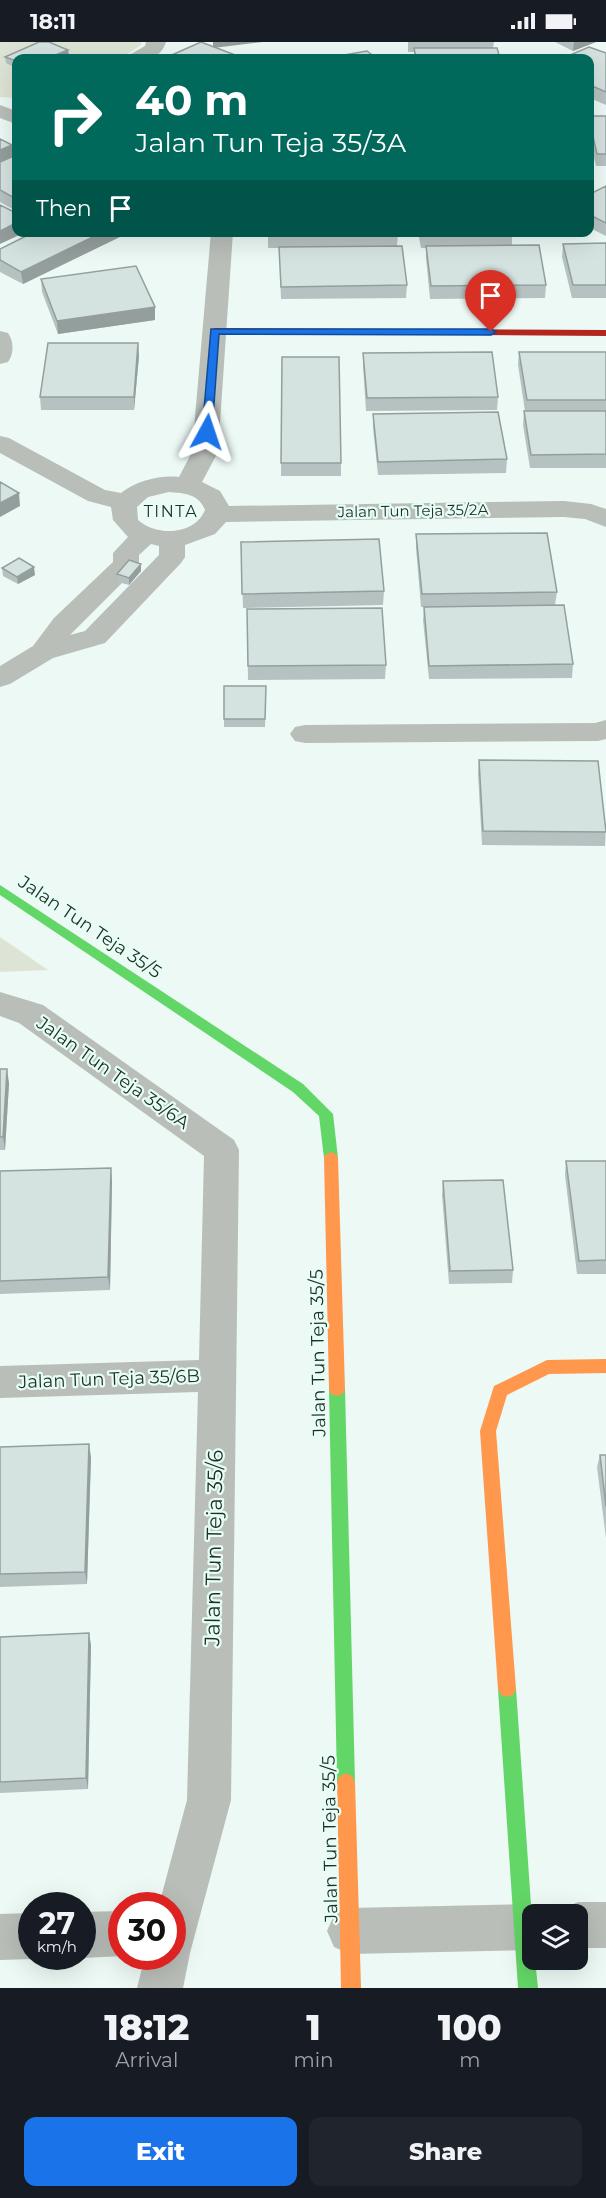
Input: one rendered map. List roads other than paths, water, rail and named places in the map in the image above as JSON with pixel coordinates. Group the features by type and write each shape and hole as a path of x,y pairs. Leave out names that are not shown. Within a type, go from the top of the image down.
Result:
{"street":[{"path":"145,54 154,49 156,42"},
{"path":"187,486 205,452 222,237"},
{"path":"214,331 606,333"},
{"path":"0,338 0,357"},
{"path":"0,443 97,496 127,502"},
{"path":"156,486 187,486 206,492 214,499 218,506 218,514 205,529 194,534 159,536 129,526 124,518 123,510 127,502 134,495 156,486"},
{"name":"Jalan Tun Teja 35/2A","path":"218,514 564,509 591,512 606,519"},
{"path":"44,652 64,624 78,610 84,582 109,559 159,536"},
{"path":"0,678 44,652 95,637 172,557 159,536"},
{"path":"305,734 598,732 606,729"},
{"name":"Jalan Tun Teja 35/5","path":"0,889 298,1089 326,1114 331,1144 351,1988"},
{"name":"Jalan Tun Teja 35/6A","path":"0,1004 31,1014 222,1150"},
{"name":"Jalan Tun Teja 35/6","path":"185,1892 209,1800 222,1150"},
{"path":"526,1904 488,1431 500,1391 548,1367 606,1366"},
{"name":"Jalan Tun Teja 35/6B","path":"0,1382 218,1376"},
{"path":"588,1925 606,1925"},
{"path":"350,1931 522,1927"},
{"path":"0,1937 18,1936"},
{"name":"Jalan Tun Teja 35/6","path":"160,1988 165,1970"},
{"path":"528,1970 528,1988"}],"district":[{"name":"TINTA","path":"171,511"}]}
